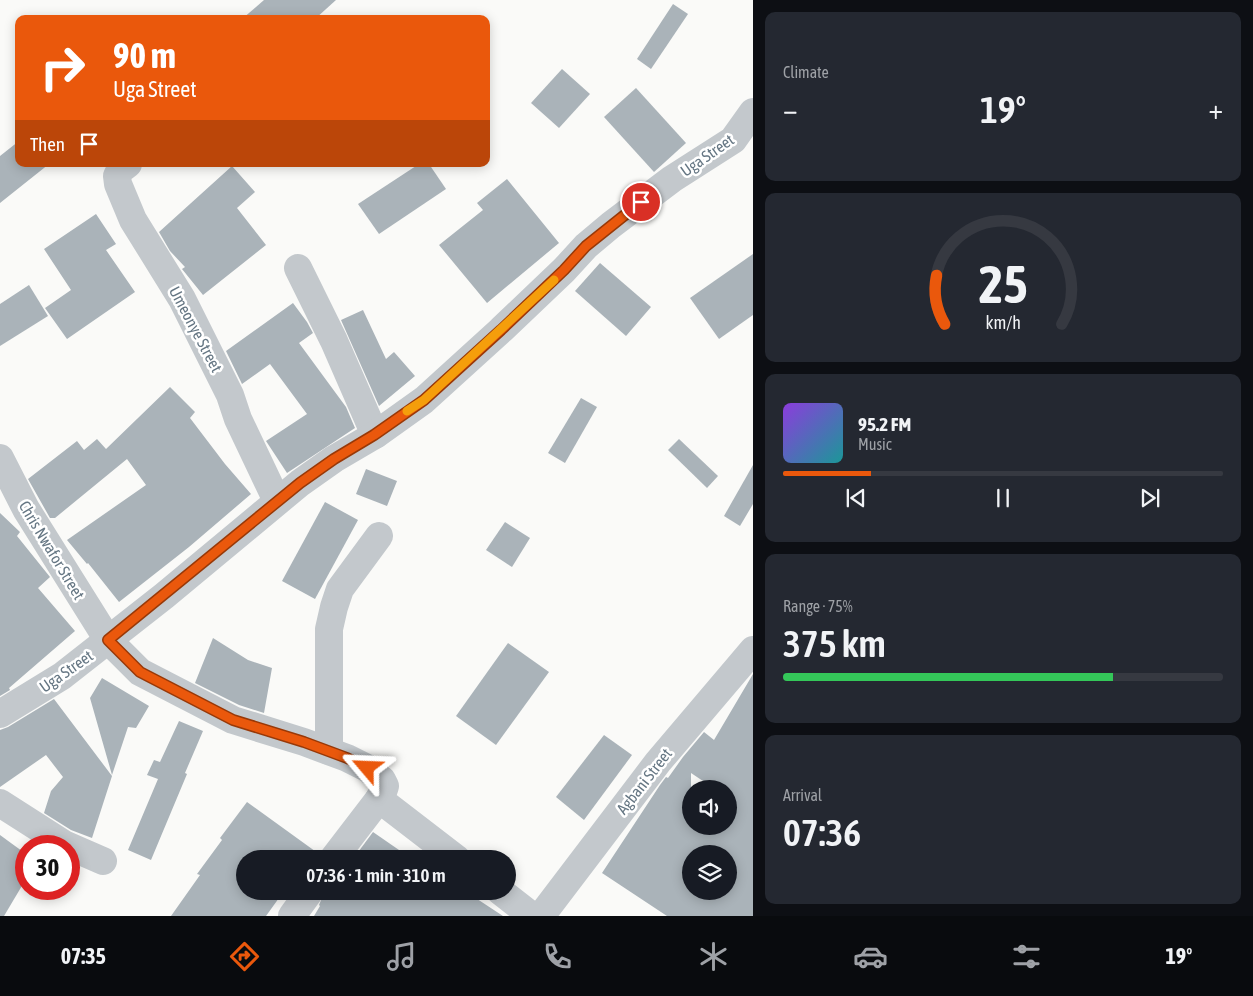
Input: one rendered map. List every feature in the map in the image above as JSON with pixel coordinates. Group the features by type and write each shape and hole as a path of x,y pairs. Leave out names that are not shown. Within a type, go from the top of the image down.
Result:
{"street":[{"name":"Uga Street","path":"0,714 62,676 164,596 277,501 334,459 374,435 424,400 501,330 564,270 586,246 672,179 733,140 753,112"},
{"name":"Umeonye Street","path":"124,167 117,176 118,184 133,220 182,299 230,395 238,420 277,501"},
{"path":"298,268 334,341 374,435"},
{"name":"Chris Nwafor Street","path":"0,458 26,509 108,640 140,672 233,720 329,751 367,768 382,780 385,786 379,799"},
{"path":"329,751 329,629 334,607 340,589 379,536"},
{"name":"Agbani Street","path":"541,916 658,762 753,650"},
{"path":"341,850 379,799 445,850"},
{"path":"0,803 64,844 103,861"},
{"path":"292,916 304,900"},
{"path":"512,900 532,916"}],"building":[{"path":"264,0 336,0 319,15 247,15"},
{"path":"673,4 688,14 651,69 637,59"},
{"path":"562,69 590,94 559,128 531,103"},
{"path":"636,88 686,143 654,172 604,117"},
{"path":"15,144 15,167 45,167 0,203 0,156"},
{"path":"233,167 255,192 237,208 266,245 203,295 182,269 185,267 170,251 159,232"},
{"path":"414,167 431,167 446,189 379,234 358,204"},
{"path":"507,179 559,243 487,303 439,245 483,210 477,203"},
{"path":"96,214 116,244 106,250 135,292 67,339 45,308 71,290 44,249"},
{"path":"753,254 753,315 719,339 690,298"},
{"path":"600,263 651,307 626,336 575,291"},
{"path":"29,285 48,316 0,346 0,304"},
{"path":"293,303 313,333 299,343 346,407 355,428 287,473 266,441 307,414 270,364 242,384 226,351"},
{"path":"363,310 386,359 394,352 415,376 379,406 341,320"},
{"path":"170,387 195,412 190,418 251,494 189,547 119,602 67,540 146,485 127,459 55,518 50,518 28,479 77,441 84,450 97,439 106,449"},
{"path":"581,398 597,407 565,463 548,453"},
{"path":"679,439 718,476 707,488 668,450"},
{"path":"753,465 753,504 740,526 724,516"},
{"path":"366,469 397,481 387,506 356,494"},
{"path":"325,502 358,520 315,599 282,581"},
{"path":"0,513 20,532 17,536 50,577 38,588 75,631 9,688 10,690 0,696"},
{"path":"505,522 530,538 512,567 486,550"},
{"path":"213,638 248,660 272,668 264,713 239,705 195,683"},
{"path":"508,643 549,672 496,745 456,716"},
{"path":"753,674 753,916 667,916 602,873 660,785 666,777 668,778 704,732 714,740"},
{"path":"102,678 149,706 136,728 128,727 112,775 90,698"},
{"path":"54,699 112,776 92,838 71,830 44,813 51,791 63,777 46,755 0,787 0,730"},
{"path":"179,721 203,731 151,860 128,850 158,779 147,775 154,760 160,762"},
{"path":"604,735 632,755 584,820 556,797"},
{"path":"247,802 313,850 236,850 236,900 278,900 266,916 171,916 200,875 197,874 222,840 220,838"},
{"path":"373,832 399,850 360,850"},
{"path":"0,835 15,846 15,898 4,916 0,916"},
{"path":"321,900 479,900 503,916 314,916"}],"slow traffic":[{"path":"407,411 424,400 554,280"}],"route":[{"path":"367,768 347,758 304,742 233,720 172,690 140,672 108,640 300,483 424,400 501,330 564,270 586,246 641,202"}]}
